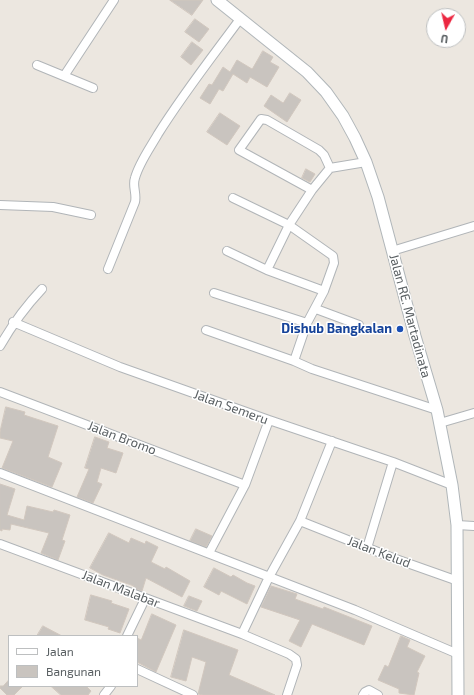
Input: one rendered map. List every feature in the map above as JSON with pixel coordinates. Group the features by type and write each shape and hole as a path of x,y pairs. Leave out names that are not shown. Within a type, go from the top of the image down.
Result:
{"main road":[{"name":"Jalan RE. Martadinata","path":"216,0 307,72 326,92 344,116 366,162 378,197 415,336 437,410 452,484 457,525 458,695"}],"street":[{"path":"64,76 114,0"},
{"path":"108,269 135,202 137,195 134,180 147,151 170,115 240,19"},
{"path":"37,65 93,88"},
{"path":"312,190 239,150 261,119 267,120 319,150 324,155 330,168"},
{"path":"267,270 289,225 312,190 330,168 366,162"},
{"path":"233,198 289,225 334,258 334,263 324,291 316,309 307,323 294,361"},
{"path":"0,205 53,207 91,215"},
{"path":"392,251 474,226"},
{"path":"226,251 267,270 324,291"},
{"path":"0,346 14,322 27,304 42,289"},
{"path":"214,293 307,323"},
{"path":"316,309 359,325"},
{"name":"Jalan Semeru","path":"14,322 120,367 452,484"},
{"path":"206,330 294,361 312,369 437,410"},
{"name":"Jalan Bromo","path":"0,392 245,485"},
{"path":"440,423 474,413"},
{"path":"209,553 245,485 269,420"},
{"path":"242,634 269,577 300,521 332,441"},
{"path":"367,548 393,462"},
{"path":"0,473 355,610 458,654"},
{"name":"Jalan Kelud","path":"300,521 367,548 458,581"},
{"path":"457,525 474,526"},
{"name":"Jalan Malabar","path":"0,544 242,634 289,654 296,659 297,665 287,695"},
{"path":"127,635 145,599"},
{"path":"138,669 192,695"},
{"path":"104,695 110,687"},
{"path":"363,695 369,690 378,695"}],"building":[{"path":"170,0 203,0 192,15"},
{"path":"195,19 209,29 199,42 185,32"},
{"path":"192,42 203,50 191,65 181,57"},
{"path":"263,51 273,57 270,62 279,67 267,87 250,77 247,83 233,74 223,91 219,89 210,104 200,98 209,84 212,85 223,67 230,72 237,60 252,69"},
{"path":"290,93 301,100 287,122 264,106 271,95 283,103"},
{"path":"220,113 240,126 227,145 207,132"},
{"path":"306,169 315,174 310,182 302,178"},
{"path":"6,407 25,412 24,415 58,426 48,457 62,463 52,487 2,468 13,441 0,438"},
{"path":"95,437 109,442 107,448 123,453 116,473 101,468 97,482 102,484 93,503 77,497 89,469 85,468"},
{"path":"0,484 15,489 7,515 24,520 27,506 53,512 54,510 70,515 62,540 65,541 58,560 41,553 49,533 11,524 10,530 0,530"},
{"path":"196,529 212,536 206,547 190,541"},
{"path":"109,533 129,543 131,538 145,544 146,541 158,547 151,562 165,569 166,567 190,581 182,597 146,578 142,591 133,588 134,586 103,575 90,568"},
{"path":"214,568 231,577 233,575 255,586 247,604 221,591 219,595 204,587"},
{"path":"271,586 297,594 295,599 323,609 324,607 372,626 364,645 312,624 301,647 289,641 300,620 261,607"},
{"path":"91,595 112,601 111,603 129,609 120,633 108,629 109,627 85,620"},
{"path":"189,596 202,601 197,611 184,606"},
{"path":"152,614 176,625 156,672 138,663 138,638 141,640"},
{"path":"43,626 60,635 38,635"},
{"path":"184,630 238,650 229,675 275,695 198,694 206,662 192,657 186,681 171,677"},
{"path":"401,636 410,640 407,647 425,656 417,672 419,673 414,695 399,693 399,689 378,680 385,665 388,667"},
{"path":"8,681 8,687 22,687 14,695 7,695 0,688 0,686 3,686"},
{"path":"52,687 87,687 91,691 88,695 61,695"}],"place":[{"name":"Dishub Bangkalan","path":"400,329"}]}
